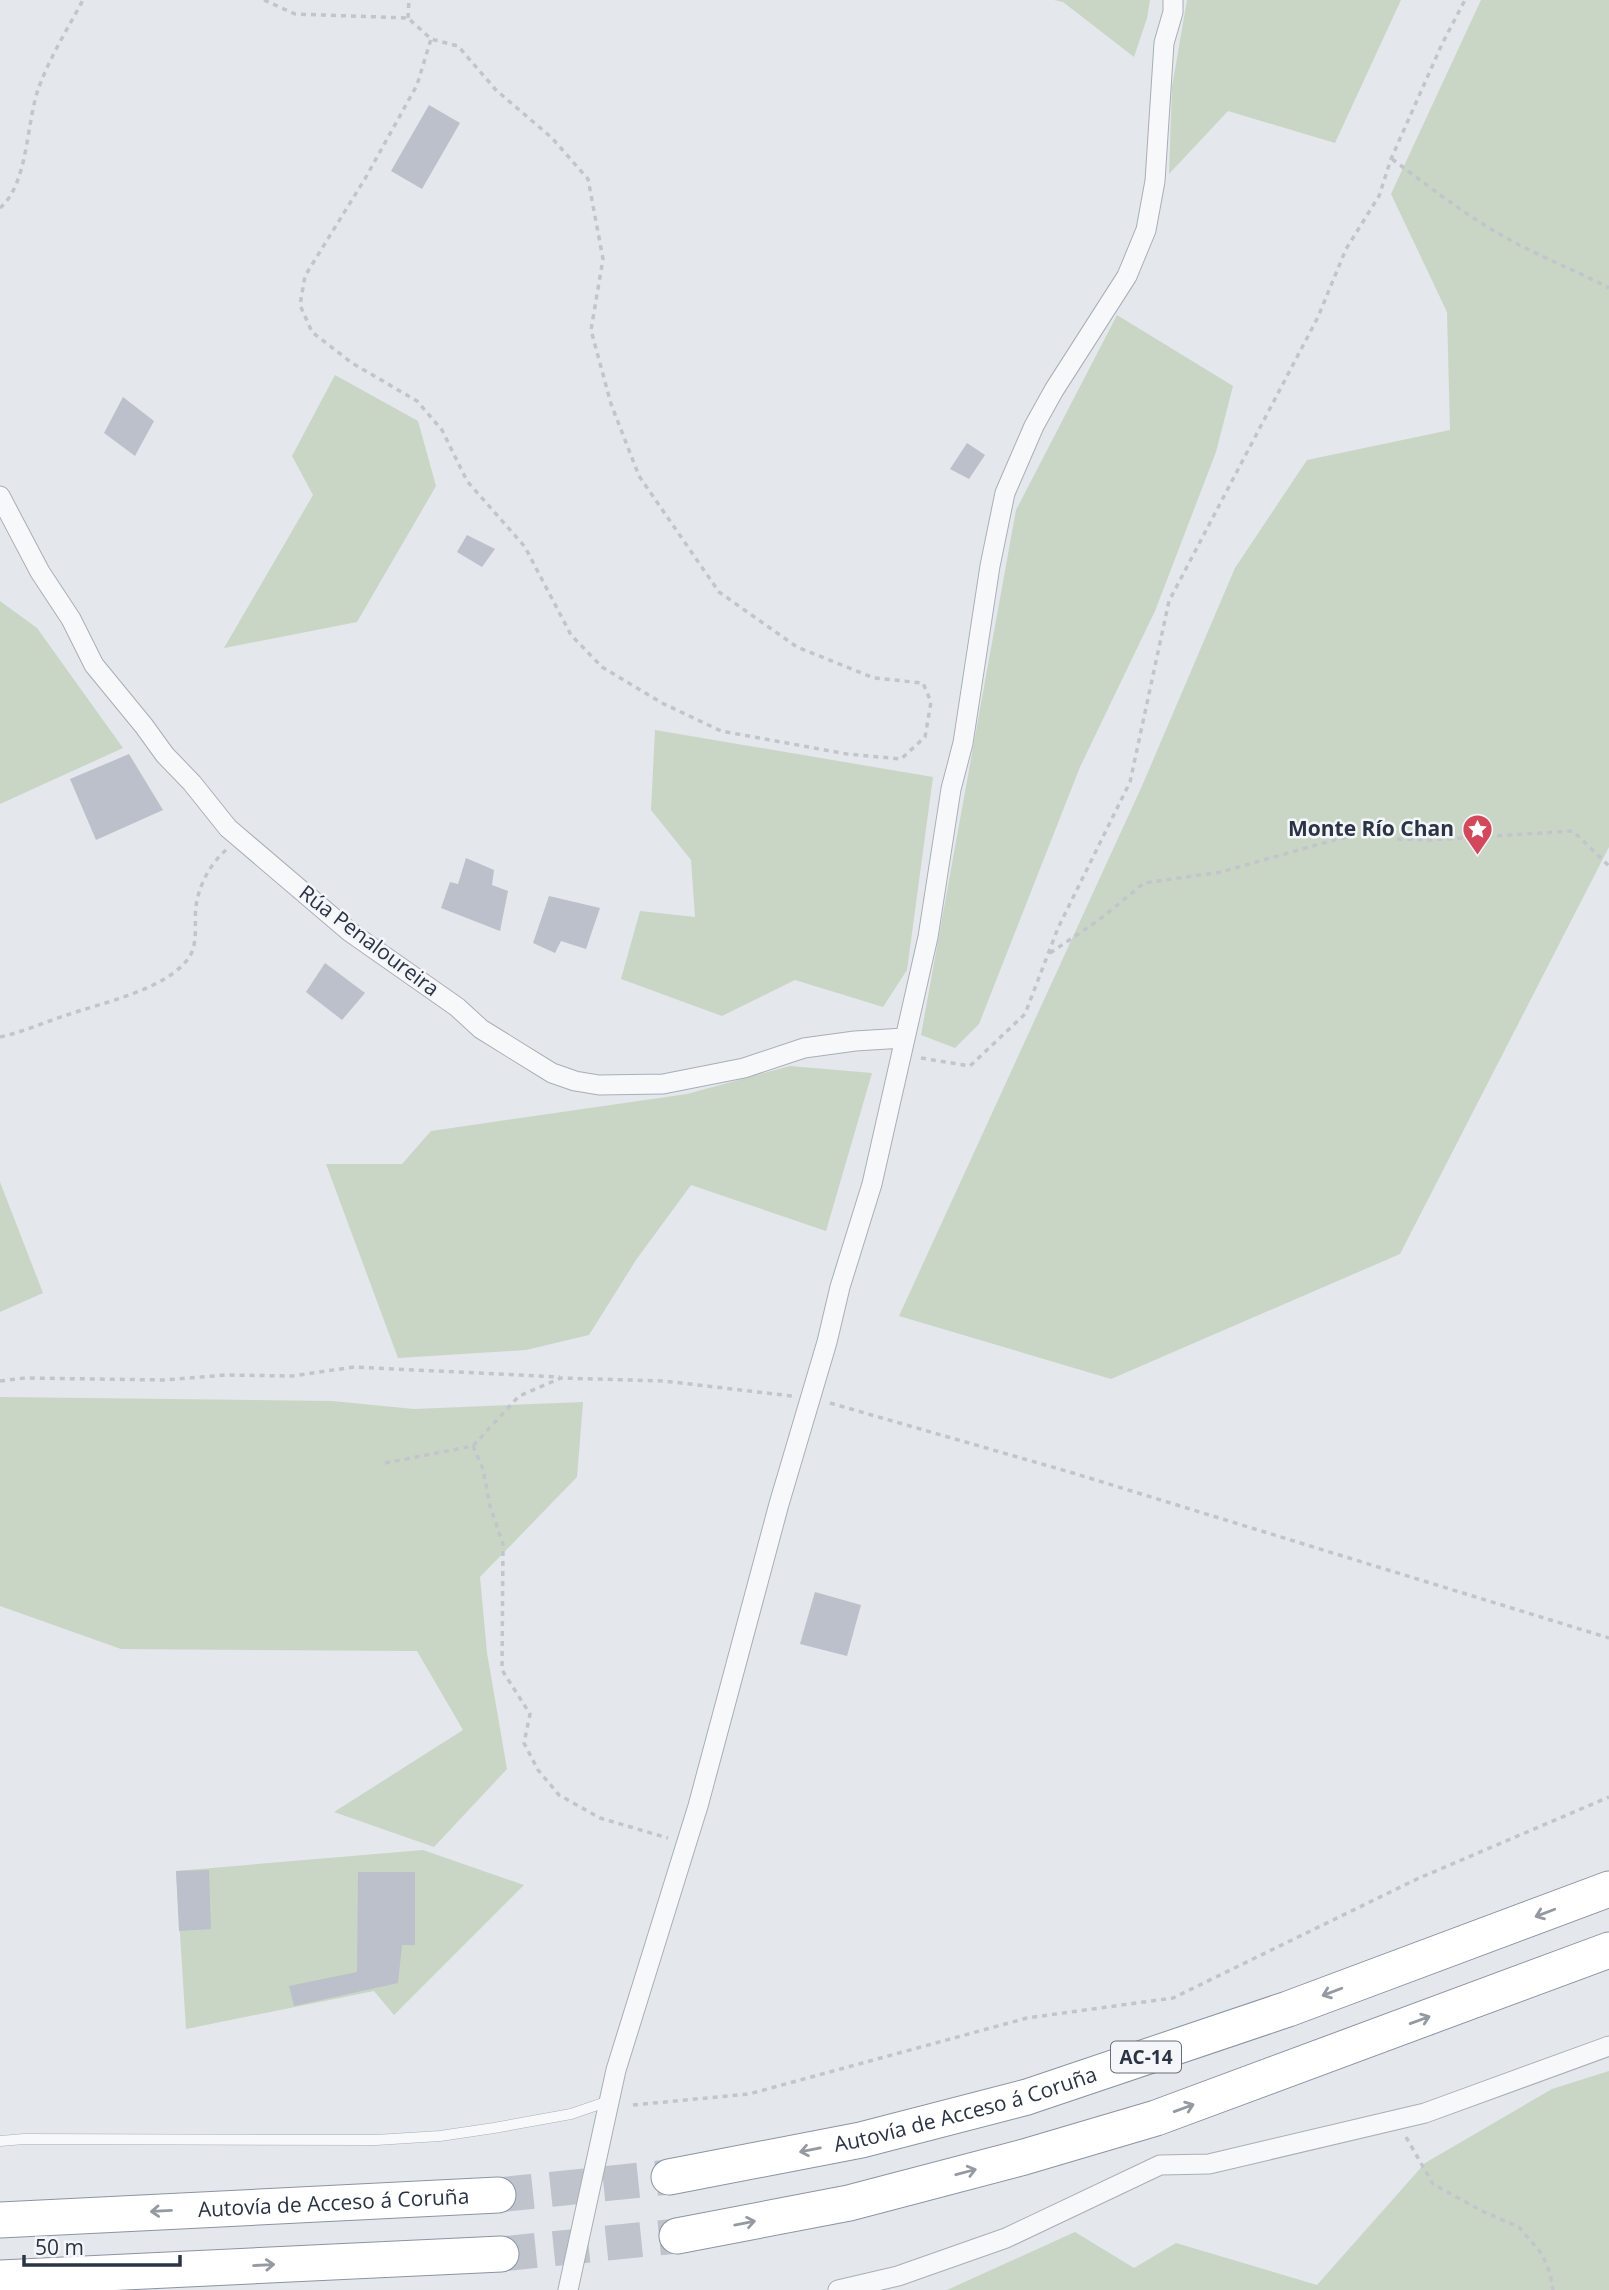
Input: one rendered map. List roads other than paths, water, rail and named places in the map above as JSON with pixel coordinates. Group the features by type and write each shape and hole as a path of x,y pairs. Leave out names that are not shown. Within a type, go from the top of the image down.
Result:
{"highway":[{"name":"Autovía de Acceso á Coruña","path":"669,2177 862,2140 1027,2097 1288,2009 1609,1889"},
{"path":"677,2236 849,2203 1024,2157 1156,2118 1609,1950"},
{"name":"Autovía de Acceso á Coruña","path":"0,2220 498,2195"},
{"path":"0,2278 501,2254"}],"street":[{"path":"568,2290 616,2070 687,1842 840,1287 872,1184 928,937 951,789 963,743 980,646 986,591 1005,493 1034,426 1127,276 1146,230 1155,181 1164,43 1173,12 1173,0"},
{"name":"Rúa Penaloureira","path":"0,496 40,572 71,619 94,665 165,755 192,783 228,828 350,932 457,1007 481,1028 552,1073 575,1082 599,1085 663,1084 744,1068 804,1048 855,1041 903,1047"},
{"path":"838,2290 898,2276 1006,2238 1160,2165 1209,2164 1425,2113 1609,2046"}],"lane":[{"path":"0,2141 376,2140 440,2136 571,2114 610,2101"}],"tunnel":[{"path":"498,2195 669,2177"},
{"path":"501,2254 677,2236"}],"place":[{"name":"Monte Río Chan","path":"1477,856"}]}
